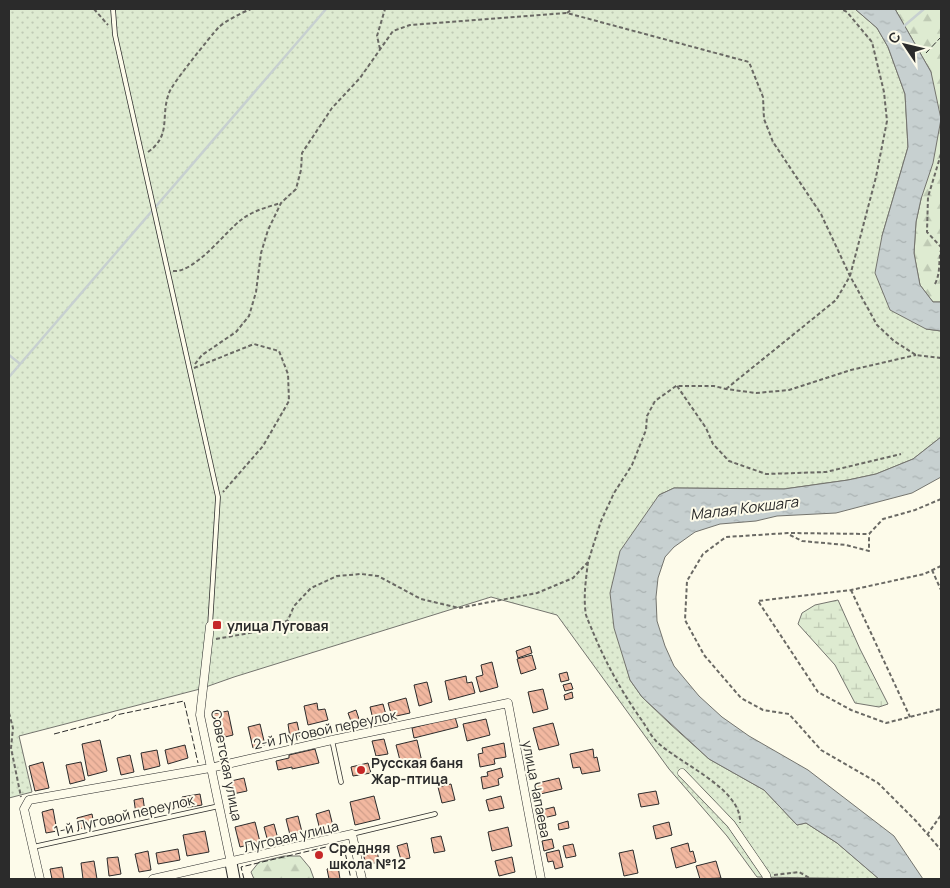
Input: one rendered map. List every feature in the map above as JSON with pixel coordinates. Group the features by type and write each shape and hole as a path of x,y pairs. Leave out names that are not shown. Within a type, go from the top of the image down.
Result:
{"street":[{"name":"Советская улица","path":"210,626 200,706 210,768 234,879"},
{"name":"2-й Луговой переулок","path":"24,809 29,800 210,768 508,703"},
{"name":"улица Чапаева","path":"508,703 541,879"},
{"path":"682,773 731,824 767,877"},
{"path":"24,809 40,879"},
{"path":"352,834 362,879"},
{"name":"Луговая улица","path":"153,879 231,863 352,834"}],"lane":[{"path":"113,9 115,35 218,497 210,626"},
{"path":"332,740 341,782"},
{"name":"1-й Луговой переулок","path":"33,847 219,806"},
{"name":"Луговая улица","path":"352,834 435,814"}],"path":[{"path":"94,9 102,16 115,35"},
{"path":"142,156 156,146 165,130 164,112 169,91 218,27 251,9"},
{"path":"380,49 377,36 385,9"},
{"path":"567,13 572,9"},
{"path":"726,389 836,300 850,276 876,177 886,121 884,92 872,42 847,12 841,9"},
{"path":"190,370 202,355 236,332 249,316 256,292 261,253 268,230 281,203 296,189 301,170 302,153 332,108 360,78 393,31 410,25 567,13 749,62 763,98 764,119 773,142 821,214 850,276 877,325 894,341 916,355"},
{"path":"935,284 940,274 939,260 941,248 927,232 928,197 941,154"},
{"path":"168,271 179,272 213,248 241,220 260,209 281,203"},
{"path":"190,370 254,344 279,351 288,374 289,401 274,428 263,446 218,497"},
{"path":"739,838 740,815 735,802 724,789 677,758 655,740 629,703 606,661 586,615 585,594 588,562 602,521 614,493 632,465 646,430 647,416 656,401 676,386 714,386 756,392 789,390 852,370 916,355 941,358"},
{"path":"676,386 706,428 713,444 730,461 766,474 826,472 900,454"},
{"path":"788,534 802,541 846,545 869,551 869,534 883,519 916,510 941,498"},
{"path":"869,534 788,534 726,537 703,554 687,581 685,620 704,655 741,698 763,710 788,714 821,750 878,784 916,821 941,850"},
{"path":"209,641 272,629 288,620 294,606 312,588 338,576 361,574 378,576 421,599 459,608 538,593 573,578 588,562"},
{"path":"941,566 924,574 851,590 758,601 818,692 851,710 886,723 941,709"},
{"path":"932,570 941,590"},
{"path":"851,590 910,717"},
{"path":"9,713 13,728 11,748 24,809"},
{"path":"927,835 941,815"},
{"path":"767,877 799,872 811,879"}],"green space":[{"path":"9,9 855,9 877,28 888,47 905,94 908,147 882,236 926,329 941,331 941,437 913,459 876,474 848,480 784,489 674,488 659,495 625,661 630,680 642,697 709,759 764,790 797,825 806,823 837,843 879,879 757,877 727,836 669,769 557,615 491,597 200,689 19,736 32,792 9,798"},
{"path":"895,9 941,9 941,302 933,302 920,285 914,254 916,222 921,199 931,72"},
{"path":"838,600 888,704 879,707 855,703 835,665 798,624 802,613 815,605"},
{"path":"284,856 300,856 310,868 314,879 254,879 251,872 259,862"}],"water":[{"path":"855,9 895,9 931,72 941,119 933,163 921,199 916,222 914,253 920,285 933,302 941,302 941,331 926,329 890,310 875,273 882,236 908,147 905,94 888,47 877,28"},
{"name":"Малая Кокшага","path":"941,437 941,477 912,493 836,513 777,516 756,521 720,524 695,532 674,547 665,557 658,578 656,597 657,621 665,646 674,666 699,696 722,717 749,736 808,770 894,836 923,879 879,879 837,843 806,823 797,825 764,790 709,759 642,697 630,680 614,628 610,593 620,551 659,495 674,488 784,489 848,480 876,474 913,459"}],"building":[{"path":"530,646 532,653 518,658 516,651"},
{"path":"532,655 536,669 521,674 517,659"},
{"path":"492,662 498,687 480,692 476,677 483,675 481,665"},
{"path":"567,672 569,680 561,682 559,674"},
{"path":"466,676 467,683 472,682 475,693 449,700 445,681"},
{"path":"427,682 432,702 419,706 414,685"},
{"path":"571,683 573,689 565,691 563,685"},
{"path":"543,689 548,709 533,713 528,692"},
{"path":"572,692 573,698 565,700 564,695"},
{"path":"406,698 410,713 392,717 388,703"},
{"path":"317,703 318,710 325,709 328,720 308,725 304,706"},
{"path":"383,704 386,715 373,719 370,707"},
{"path":"356,710 360,722 352,724 348,713"},
{"path":"228,711 233,735 217,739 212,714"},
{"path":"455,717 458,727 414,738 412,728"},
{"path":"486,719 490,735 467,741 463,724"},
{"path":"297,722 300,736 290,738 288,724"},
{"path":"553,723 559,745 539,750 533,728"},
{"path":"260,724 265,745 253,748 248,727"},
{"path":"384,739 388,754 376,756 372,741"},
{"path":"100,740 107,771 88,776 82,744"},
{"path":"417,740 422,762 402,768 396,745"},
{"path":"504,743 506,757 494,759 495,764 480,767 478,754 483,753 482,748"},
{"path":"185,745 188,758 168,764 165,750"},
{"path":"315,749 319,763 278,770 276,761 289,758 289,755"},
{"path":"593,749 594,758 597,757 600,771 582,774 580,767 573,768 570,754"},
{"path":"157,750 160,766 144,770 141,753"},
{"path":"130,755 134,772 121,775 117,758"},
{"path":"43,762 49,788 35,791 29,766"},
{"path":"81,762 85,780 70,784 66,765"},
{"name":"Русская баня Жар-птица","path":"368,763 371,773 353,776 351,767"},
{"path":"501,768 503,777 498,779 499,785 483,789 481,777 488,776 487,772"},
{"path":"244,778 247,791 233,794 231,781"},
{"path":"559,778 562,789 536,795 534,784"},
{"path":"451,784 455,800 442,803 438,787"},
{"path":"656,791 659,804 641,807 638,794"},
{"path":"200,794 202,805 184,808 182,797"},
{"path":"374,796 380,819 355,825 350,802"},
{"path":"501,796 504,808 489,811 486,800"},
{"path":"143,798 145,812 136,814 134,800"},
{"path":"554,807 556,815 539,819 538,811"},
{"path":"53,809 57,831 46,833 42,812"},
{"path":"329,810 334,830 321,834 316,814"},
{"path":"92,814 94,825 79,829 77,818"},
{"path":"298,816 302,832 290,835 286,819"},
{"path":"568,821 569,828 559,830 558,824"},
{"path":"255,822 260,842 240,847 235,827"},
{"path":"669,822 672,835 656,839 653,826"},
{"path":"274,824 278,839 268,842 264,827"},
{"path":"508,827 512,846 492,851 488,832"},
{"path":"205,831 209,852 187,856 183,835"},
{"path":"441,836 445,851 434,853 431,838"},
{"path":"552,839 554,848 544,851 542,841"},
{"path":"407,843 410,858 401,860 397,846"},
{"path":"688,843 690,852 693,851 696,862 676,868 671,848"},
{"path":"573,844 576,856 566,858 563,846"},
{"path":"178,849 180,860 158,864 156,853"},
{"path":"377,850 379,862 366,865 363,853"},
{"path":"559,850 563,867 555,869 553,861 548,862 546,853"},
{"path":"633,850 638,873 624,876 619,853"},
{"path":"148,851 151,870 139,872 135,854"},
{"path":"118,857 121,874 109,876 107,858"},
{"path":"512,857 515,872 499,876 495,861"},
{"path":"94,861 97,879 83,879 81,863"},
{"path":"716,861 721,878 700,879 696,866"},
{"path":"338,866 340,879 329,879 327,869"},
{"path":"62,867 64,879 52,879 50,869"}],"waterway":[{"path":"9,377 326,9"},
{"path":"904,26 924,9"},
{"path":"9,355 19,363"}],"fence":[{"path":"926,53 941,37"},
{"path":"54,734 111,719 116,715 184,701 198,763"},
{"path":"244,879 241,867 343,843 351,879"}],"place":[{"name":"улица Луговая","path":"217,625"},
{"name":"Русская баня Жар-птица","path":"361,770"},
{"name":"Средняя школа №12","path":"319,855"}]}
